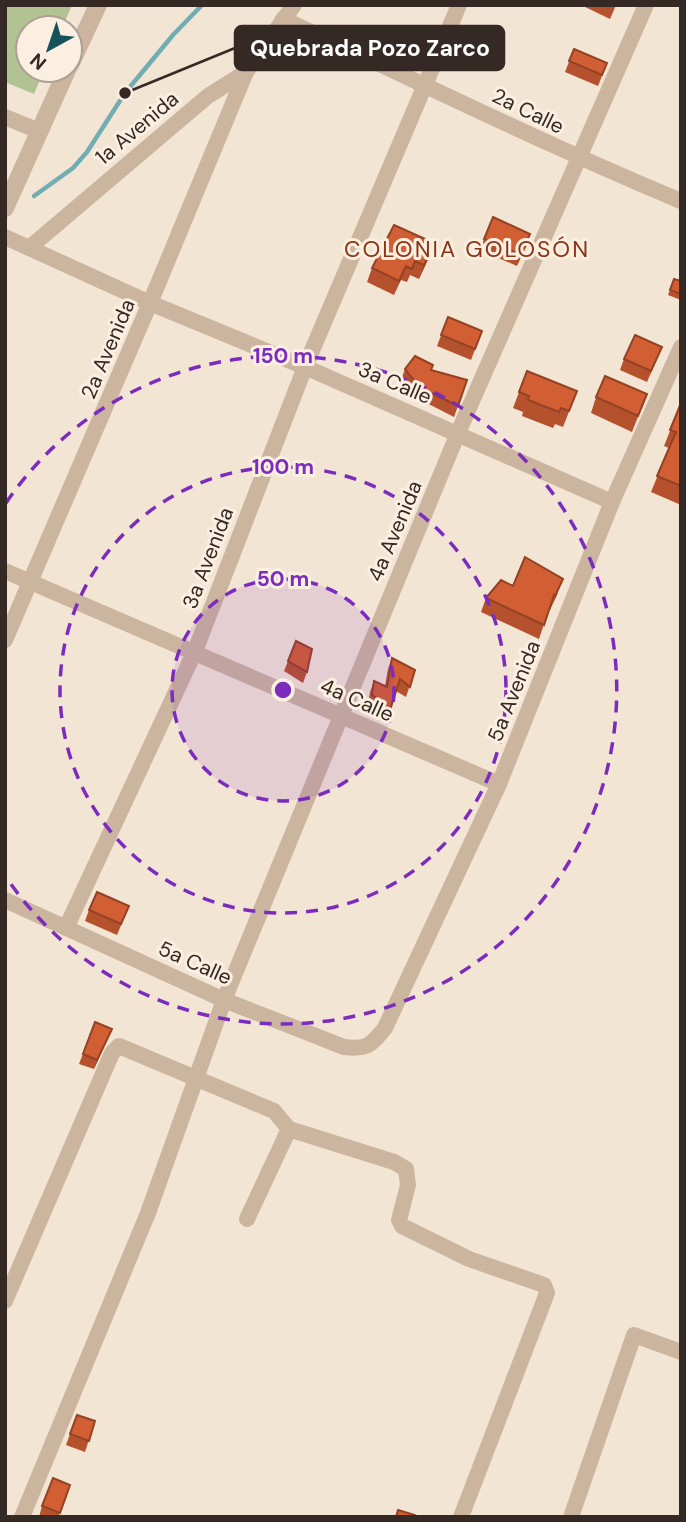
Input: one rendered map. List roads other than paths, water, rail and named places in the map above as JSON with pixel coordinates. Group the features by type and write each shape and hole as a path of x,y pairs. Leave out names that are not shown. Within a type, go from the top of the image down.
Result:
{"street":[{"path":"84,35 98,5"},
{"name":"1a Avenida","path":"29,248 208,96 246,72 294,5"},
{"name":"3a Avenida","path":"66,928 195,651 305,367 459,5"},
{"name":"4a Avenida","path":"22,1517 148,1213 224,1000 341,716 458,433 646,5"},
{"name":"2a Calle","path":"283,19 426,84 578,158 681,201"},
{"name":"2a Avenida","path":"5,640 246,72"},
{"path":"5,208 61,84"},
{"path":"5,117 39,131"},
{"name":"3a Calle","path":"5,237 150,303 305,367 612,502"},
{"name":"5a Avenida","path":"372,1044 385,1027 499,784 612,502 681,347"},
{"name":"4a Calle","path":"5,571 499,784"},
{"name":"5a Calle","path":"5,900 224,1000 344,1047 360,1049 372,1044"},
{"path":"5,1301 112,1054 119,1046 274,1111 289,1129 394,1162 406,1169 408,1185 399,1220 402,1226 469,1259 544,1285 547,1293 461,1517"},
{"path":"247,1219 289,1129"},
{"path":"571,1517 634,1335 681,1352"}],"waterway":[{"path":"34,196 73,168 87,152 125,93 202,5"}],"place":[{"name":"Quebrada Pozo Zarco","path":"125,93"}],"district":[{"name":"COLONIA GOLOSÓN","path":"467,249"}]}
